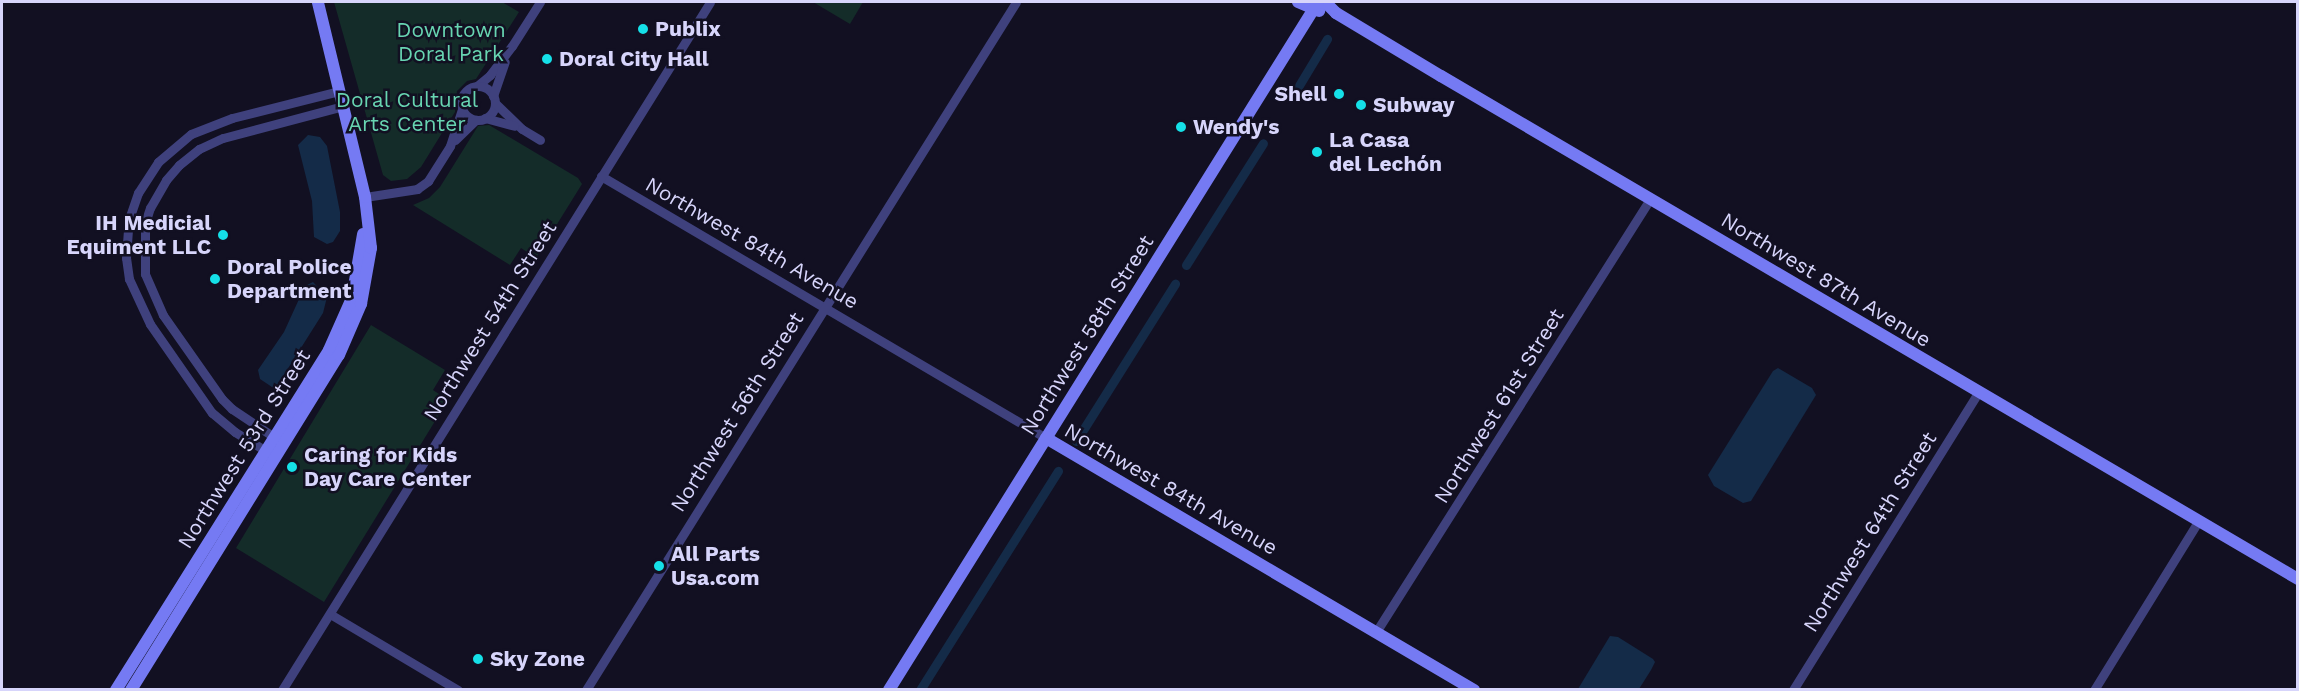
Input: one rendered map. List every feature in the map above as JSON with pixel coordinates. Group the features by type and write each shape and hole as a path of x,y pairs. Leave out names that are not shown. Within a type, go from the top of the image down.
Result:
{"main road":[{"name":"Northwest 53rd Street","path":"279,440 339,355 362,304 370,257 365,197 318,2"},
{"name":"Northwest 87th Avenue","path":"1298,2 1336,13 1978,393 2298,579"},
{"name":"Northwest 87th Avenue","path":"1325,2 1336,13"},
{"name":"Northwest 58th Street","path":"889,690 1315,6"},
{"name":"Northwest 53rd Street","path":"116,690 137,668 271,454 329,350 354,289 367,215"},
{"path":"354,289 362,304"},
{"name":"Northwest 84th Avenue","path":"1046,438 1474,690"},
{"name":"Northwest 53rd Street","path":"131,690 137,668"}],"street":[{"name":"Northwest 54th Street","path":"282,690 711,2"},
{"name":"Northwest 56th Street","path":"586,690 823,307 1016,2"},
{"path":"450,146 480,119 492,112 497,79 534,3"},
{"path":"365,197 417,189 428,181 450,146 462,110 461,100 464,92 477,86 490,75 512,46"},
{"path":"477,86 486,88 522,129 540,140"},
{"path":"271,454 223,424 150,324 129,279 127,237 138,193 167,152 191,134 232,118 339,91"},
{"path":"279,440 232,409 207,379 163,315 151,290 143,259 145,224 150,208 166,180 179,165 215,141 343,106"},
{"path":"462,110 467,116 522,129"},
{"name":"Northwest 84th Avenue","path":"601,176 1046,438"},
{"name":"Northwest 61st Street","path":"1376,632 1650,199"},
{"path":"195,388 207,379"},
{"name":"Northwest 64th Street","path":"1793,690 1978,393"},
{"path":"2094,690 2199,520"},
{"path":"330,614 458,690"}],"green space":[{"path":"334,2 502,2 519,12 476,79 467,81 457,91 455,112 421,167 407,179 391,181 383,175"},
{"path":"813,2 863,2 850,24"},
{"path":"489,125 578,178 582,184 536,258 521,248 510,265 413,205 429,198 440,187 478,126"},
{"path":"371,325 445,370 433,390 448,400 324,602 236,548"}],"water":[{"path":"308,135 320,137 327,146 340,212 340,231 333,242 327,244 314,237 312,201 298,145"},
{"path":"313,282 327,297 323,313 275,389 260,379 258,370 284,332 305,286"},
{"path":"1778,368 1812,388 1816,395 1751,501 1743,503 1714,486 1708,475 1773,371"},
{"path":"1610,636 1618,637 1653,659 1655,662 1651,670 1639,689 1578,689"}],"waterway":[{"path":"1292,97 1327,39"},
{"path":"1186,265 1263,143"},
{"path":"1076,441 1175,284"},
{"path":"920,690 1058,471"}],"place":[{"name":"Publix","path":"643,29"},
{"name":"Doral City Hall","path":"547,59"},
{"name":"Shell","path":"1339,94"},
{"name":"Subway","path":"1361,105"},
{"name":"Wendy's","path":"1181,127"},
{"name":"La Casa del Lechón","path":"1317,152"},
{"name":"IH Medicial Equiment LLC","path":"223,235"},
{"name":"Doral Police Department","path":"215,279"},
{"name":"Caring for Kids Day Care Center","path":"292,467"},
{"name":"All Parts Usa.com","path":"659,566"},
{"name":"Sky Zone","path":"478,659"}],"park label":[{"name":"Downtown Doral Park","path":"451,42"},
{"name":"Doral Cultural Arts Center","path":"407,112"}]}
